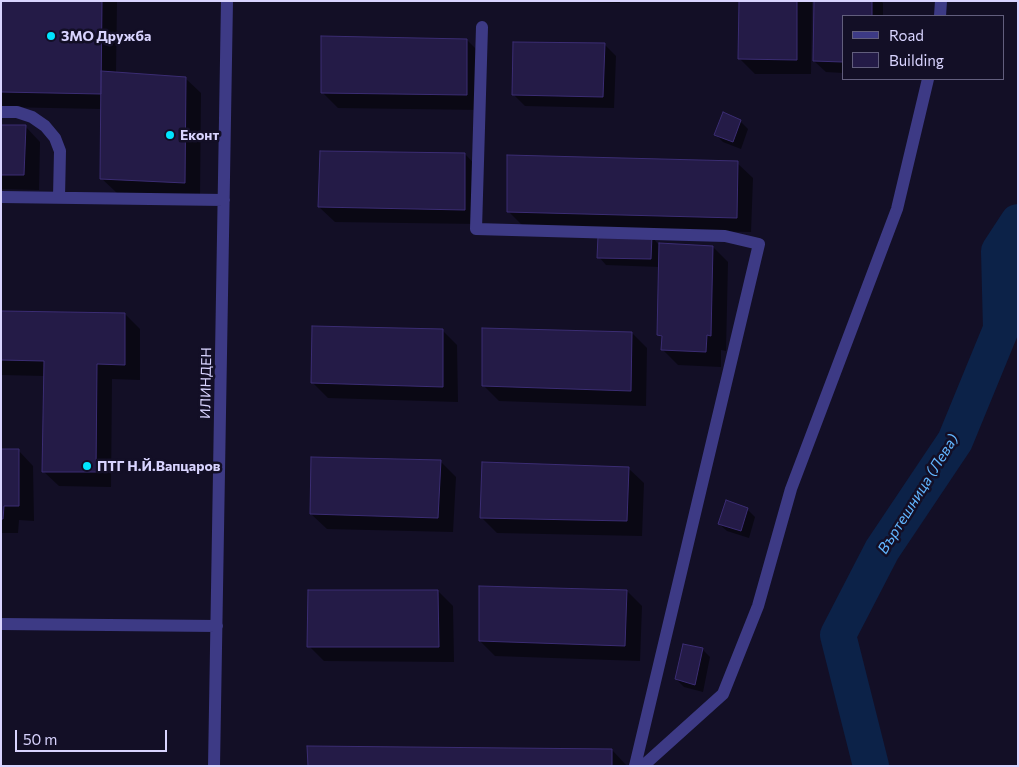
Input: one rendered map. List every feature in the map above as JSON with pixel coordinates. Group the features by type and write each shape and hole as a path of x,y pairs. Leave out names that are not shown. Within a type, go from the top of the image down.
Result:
{"street":[{"name":"ИЛИНДЕН","path":"214,766 228,1"},
{"path":"940,15 941,1"},
{"path":"482,27 476,229 725,236 759,244 635,766"},
{"path":"642,766 722,694 758,606 791,489 897,209 928,80"},
{"path":"1,112 17,112 32,117 45,126 55,138 60,151 59,197"},
{"path":"1,197 224,200"},
{"path":"1,624 217,626"}],"building":[{"name":"ЗМО Дружба","path":"1,1 102,1 101,94 1,92"},
{"path":"739,1 797,1 797,60 738,59"},
{"path":"814,1 872,1 872,15 842,15 842,62 813,61"},
{"path":"321,36 467,39 467,95 321,93"},
{"path":"513,42 605,43 603,97 512,95"},
{"path":"101,71 186,77 185,183 100,179"},
{"path":"723,112 741,120 733,142 714,135"},
{"path":"1,125 26,125 24,175 1,175"},
{"path":"320,151 465,153 465,210 318,207"},
{"path":"507,155 738,161 737,218 507,212"},
{"path":"652,235 651,259 597,258 598,236"},
{"path":"659,243 713,246 711,336 707,335 706,352 661,350 662,336 657,335"},
{"path":"1,311 125,313 125,365 97,364 96,472 42,472 44,361 1,360"},
{"path":"312,326 443,329 443,387 311,383"},
{"path":"482,328 632,332 631,391 482,386"},
{"path":"1,449 19,449 19,506 4,506 3,519 1,519"},
{"path":"311,457 441,460 438,518 310,514"},
{"path":"482,462 629,467 627,521 480,518"},
{"path":"726,500 748,508 741,531 718,524"},
{"path":"479,586 627,590 625,646 479,641"},
{"path":"308,590 438,590 439,647 307,647"},
{"path":"683,644 703,648 695,685 675,679"},
{"path":"307,746 612,749 612,766 308,766"}],"waterway":[{"name":"Въртешница (Лева)","path":"871,766 838,635 882,550 955,441 1001,329 999,251 1018,222"}],"place":[{"name":"ЗМО Дружба","path":"51,36"},
{"name":"Еконт","path":"170,135"},
{"name":"ПТГ Н.Й.Вапцаров","path":"87,466"}]}
